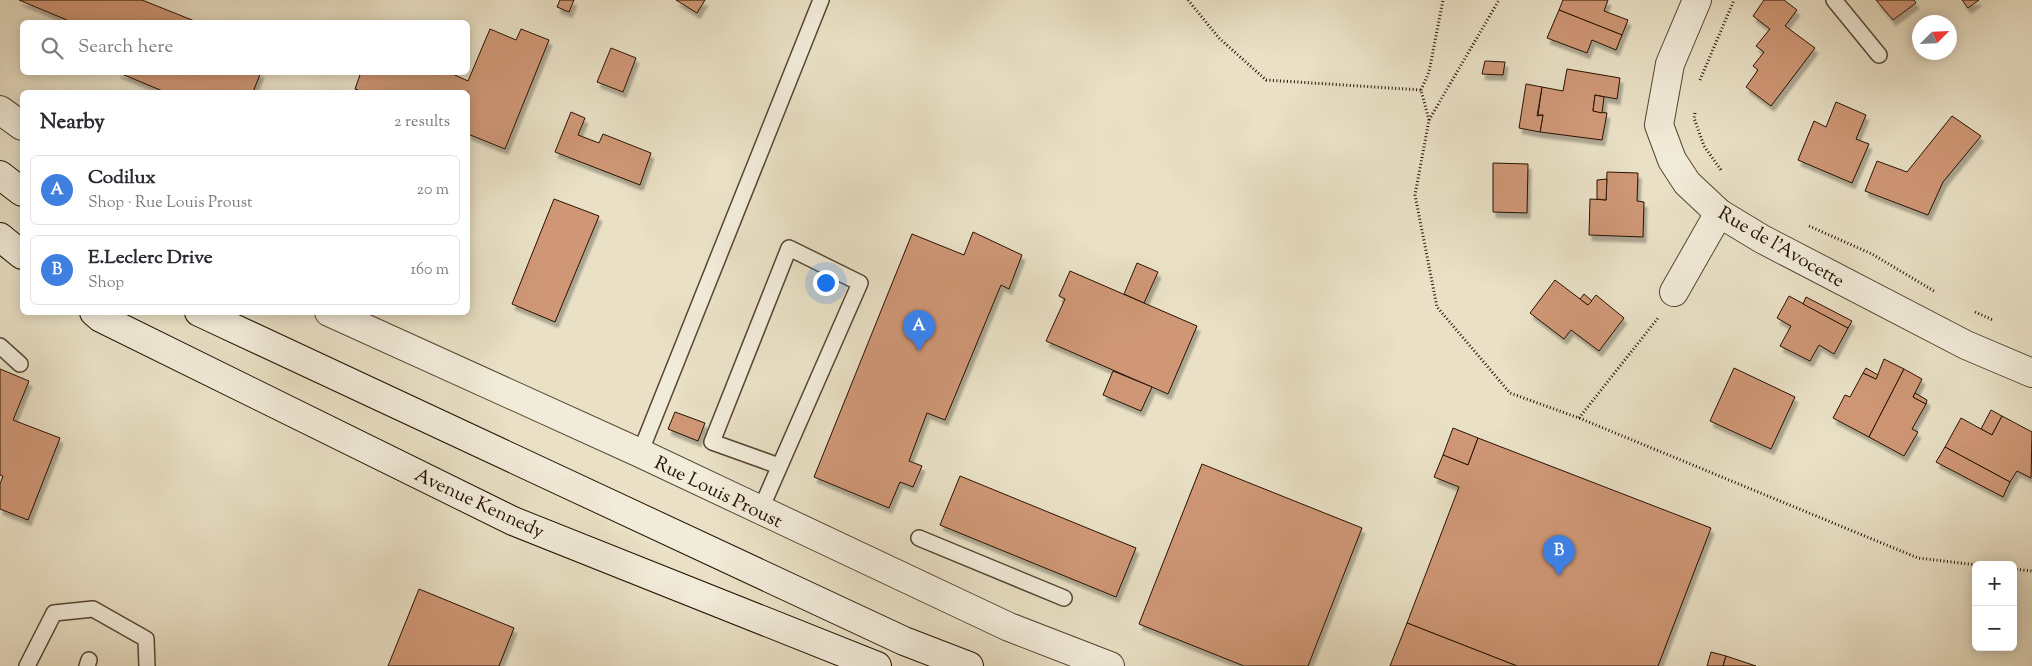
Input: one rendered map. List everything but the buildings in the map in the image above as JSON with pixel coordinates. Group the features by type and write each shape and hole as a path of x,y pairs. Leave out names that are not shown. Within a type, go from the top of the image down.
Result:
{"main road":[{"name":"Rue de l'Avocette","path":"1697,0 1670,64 1659,125 1672,160 1686,184 1719,213 1762,239 1966,346 2032,373"},
{"path":"0,110 20,125"},
{"path":"0,176 20,191"},
{"path":"1674,292 1719,213"},
{"path":"0,237 20,253"},
{"name":"Avenue Kennedy","path":"98,315 513,520 877,666"},
{"path":"205,315 904,641 969,666"},
{"name":"Rue Louis Proust","path":"336,315 640,453 1010,627 1110,666"}],"lane":[{"path":"640,453 821,0"},
{"path":"1834,0 1879,55"},
{"path":"760,511 860,283 789,248 712,442 779,466"},
{"path":"0,346 20,364"},
{"path":"919,538 1064,598"},
{"path":"27,666 54,613 93,609 146,639 147,666"}],"path":[{"path":"1188,0 1220,38 1266,80 1421,90"},
{"path":"1429,120 1421,90 1429,72 1443,0"},
{"path":"1499,0 1429,120 1415,195 1437,307 1510,393 1579,418 1918,558 1972,564"},
{"path":"1700,81 1734,0"},
{"path":"1695,108 1694,118 1704,146 1724,173"},
{"path":"1803,223 1872,254 1939,294"},
{"path":"1579,418 1670,303 1674,292"},
{"path":"1973,311 1998,322"},
{"path":"2017,569 2032,571"}],"place":[{"name":"Codilux","path":"919,351"},
{"name":"E.Leclerc Drive","path":"1559,576"}]}
